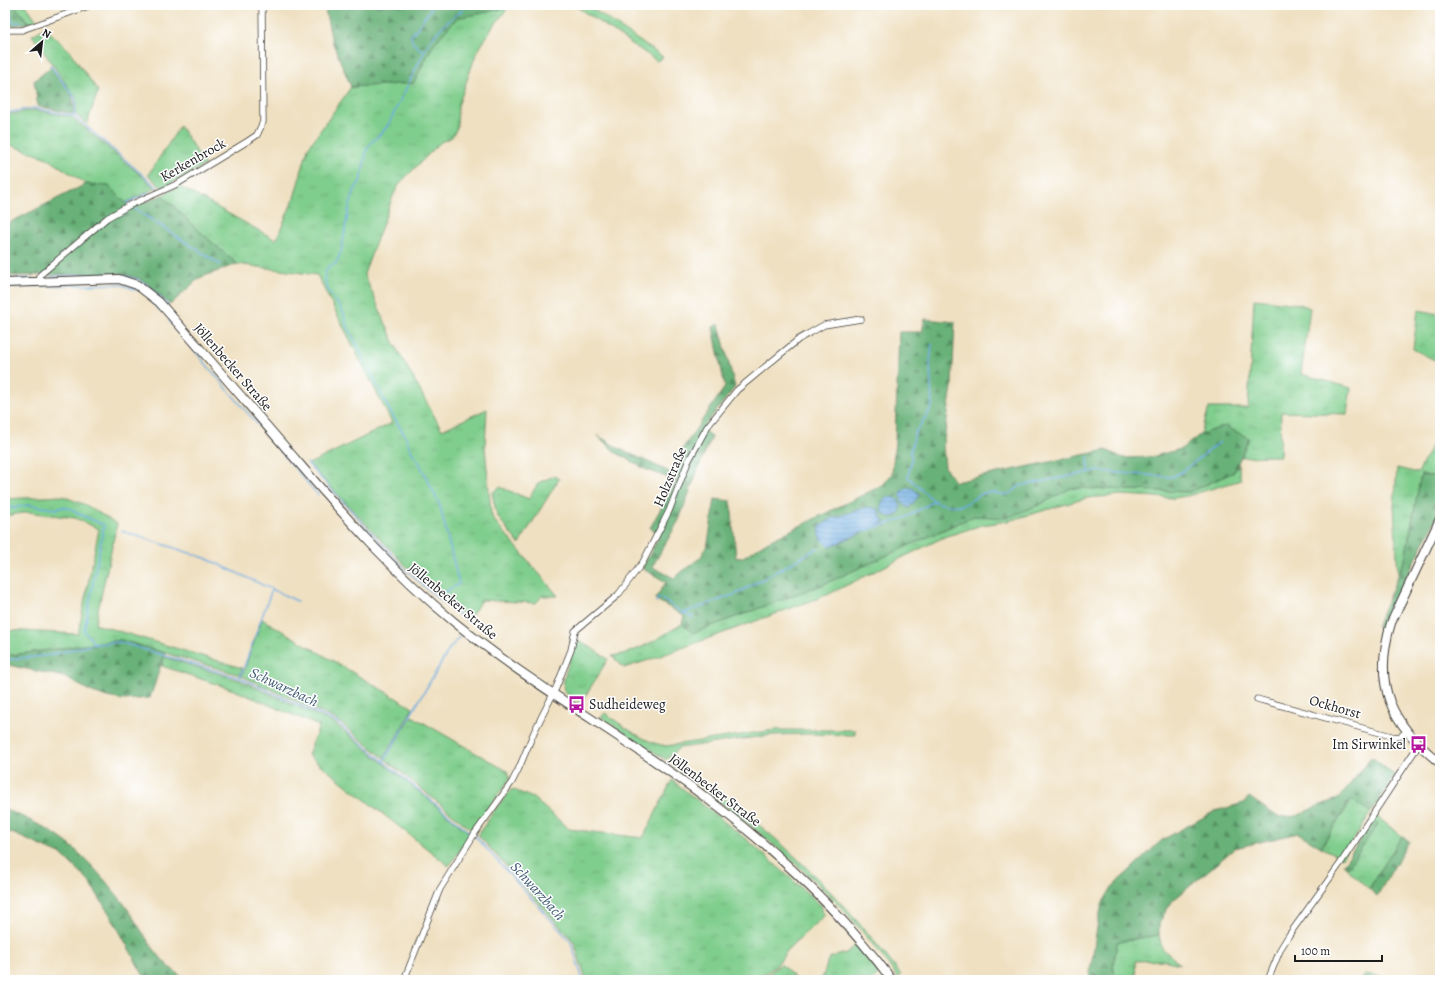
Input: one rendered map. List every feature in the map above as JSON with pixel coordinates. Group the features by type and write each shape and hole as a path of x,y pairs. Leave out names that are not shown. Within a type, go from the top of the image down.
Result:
{"street":[{"path":"5,30 22,30 91,5"},
{"name":"Kerkenbrock","path":"40,282 40,275 107,218 209,166 257,135 263,122 262,5"},
{"name":"Jöllenbecker Straße","path":"5,283 108,279 126,281 145,289 176,321 353,526 400,575 475,638 553,694 687,784 756,838 800,876 834,909 860,938 892,980"},
{"name":"Holzstraße","path":"553,694 571,650 575,631 618,595 643,562 670,510 688,462 707,427 721,408 737,390 805,335 824,325 861,319"},
{"path":"1440,520 1390,623 1383,668 1386,686 1397,718 1418,746 1440,763"},
{"path":"404,980 440,889 473,835 512,782 553,694"},
{"name":"Ockhorst","path":"1257,699 1395,736 1406,732"},
{"path":"1268,980 1278,954 1290,935 1340,864 1418,746"}],"green space":[{"path":"5,5 14,5 29,23 5,27"},
{"path":"14,5 26,5 37,21 29,23"},
{"path":"324,5 512,5 508,8 457,18 433,45 414,83 351,87 332,41"},
{"path":"574,5 587,5 663,57 657,61"},
{"path":"508,8 492,28 476,54 458,106 457,128 452,137 441,142 400,183 393,196 364,274 397,349 442,430 487,409 485,447 491,513 493,519 558,596 542,596 536,603 481,600 469,620 406,566 309,464 392,423 317,275 237,264 198,230 162,195 179,186 276,240 294,198 308,148 351,87 413,83 433,45 457,17"},
{"path":"45,28 68,49 98,91 87,124 75,114 77,102 75,97 32,35"},
{"path":"51,67 71,94 74,101 73,114 38,106 34,81"},
{"path":"34,110 72,117 156,188 125,203 109,186 86,184 47,158 5,143 5,115"},
{"path":"180,126 205,165 162,188 148,175"},
{"path":"86,184 109,186 131,208 162,195 198,230 237,264 199,278 170,305 148,284 140,279 120,273 5,276 5,225"},
{"path":"1254,299 1300,304 1310,308 1301,374 1351,388 1347,414 1281,412 1280,456 1241,457 1249,438 1201,434 1209,408 1248,408"},
{"path":"1418,310 1440,314 1440,363 1413,349"},
{"path":"925,319 955,322 952,387 943,446 945,467 955,482 1106,450 1123,458 1151,457 1181,449 1201,434 1225,426 1249,438 1234,472 1189,492 1071,488 1041,504 1007,518 974,516 824,584 693,633 682,624 684,616 655,599 666,582 642,568 660,535 650,528 676,481 645,469 615,452 597,435 618,448 674,474 683,448 725,387 713,327 719,324 735,387 702,429 712,437 679,520 652,567 674,578 701,557 708,543 715,499 731,501 736,558 743,557 767,542 883,485 892,474 895,442 899,332 922,332"},
{"path":"1440,428 1440,478 1421,475 1405,559 1398,574 1394,507 1397,468 1418,473"},
{"path":"1238,464 1241,480 1187,496 1173,498 1122,495 1087,498 1008,521 982,525 944,537 827,595 652,659 624,668 612,656 631,652 640,648 682,624 693,633 824,584 974,516 988,516 1027,509 1041,504 1071,488 1189,492 1234,472"},
{"path":"1421,474 1440,478 1440,511 1386,621 1381,639 1377,625 1405,559"},
{"path":"554,476 559,479 519,544 497,516 492,493 500,487 529,499 538,483"},
{"path":"62,496 86,505 117,524 95,624 242,668 240,675 121,640 5,656 5,630 78,634 99,529 75,518 28,512 5,516 5,499"},
{"path":"262,619 413,708 384,758 337,720 242,676"},
{"path":"121,640 165,653 150,698 124,700 107,697 90,691 64,677 8,665 5,672 5,656"},
{"path":"581,641 608,659 581,703 571,698 564,690 563,686 577,642"},
{"path":"164,657 239,680 334,723 471,834 449,866 308,755 319,726 234,690 162,666"},
{"path":"605,713 641,737 666,746 775,730 855,730 855,735 772,735 679,748 666,760 601,717"},
{"path":"412,716 507,771 510,778 473,831 385,759"},
{"path":"1372,757 1395,776 1371,812 1351,800 1321,847 1298,833 1235,848 1170,903 1159,924 1159,935 1117,942 1113,969 1115,980 1089,980 1102,904 1112,887 1162,840 1215,811 1244,803 1249,797 1278,817 1297,816 1315,807 1338,799"},
{"path":"678,765 720,795 787,849 847,910 901,975 898,978 854,922 819,885 759,832 674,767"},
{"path":"672,780 751,843 822,906 821,910 825,915 790,947 776,966 755,980 586,980 574,942 478,835 493,812 512,789 533,798 569,829 643,838"},
{"path":"1352,800 1371,812 1342,858 1321,847"},
{"path":"5,809 53,833 83,856 104,879 125,906 157,953 176,973 188,980 146,980 111,916 88,880 62,855 5,830"},
{"path":"1376,816 1402,836 1369,889 1347,869 1378,824 1373,821"},
{"path":"1373,821 1378,824 1347,869 1343,865"},
{"path":"1402,836 1409,841 1377,896 1369,889"},
{"path":"1159,935 1162,948 1180,964 1163,960 1135,961 1136,980 1115,980 1113,969 1117,942"},
{"path":"858,943 868,955 878,975 872,980 820,980 829,958 846,953"},
{"path":"781,964 797,980 760,980"},
{"path":"1366,974 1396,980 1361,980"}],"water":[{"path":"912,488 919,493 918,497 909,508 903,503 900,496 901,491"},
{"path":"891,497 898,500 901,507 898,514 891,517 884,514 881,507 884,500"},
{"path":"868,507 878,509 884,523 829,547 821,538 820,526 833,518"}],"waterway":[{"path":"6,5 13,23 21,22"},
{"path":"432,5 411,36 412,42 424,52 388,125 367,149 360,182 355,189 349,208 341,252 336,263 327,268 325,281 327,287 341,308 346,323 391,413 406,437 410,449 420,464 440,506 459,584 436,597 469,622"},
{"path":"424,52 438,31 449,20 469,5"},
{"path":"50,65 75,98 76,105 74,116"},
{"path":"5,113 34,108 74,116 158,188"},
{"path":"127,203 149,193"},
{"path":"135,209 221,265"},
{"path":"50,277 96,274 131,277 148,286 168,306"},
{"path":"5,279 32,278"},
{"path":"5,287 119,284 138,290"},
{"path":"149,299 160,311"},
{"path":"169,321 318,495"},
{"path":"865,531 905,518 934,501 908,477 912,457 910,454 915,433 932,407 930,362 932,344"},
{"path":"934,501 941,504 962,505 982,494 991,492 1007,494 1014,491 1019,486 1095,471 1172,477 1183,471 1220,442"},
{"path":"1088,457 1089,471"},
{"path":"307,463 404,568 436,597"},
{"name":"Schwarzbach","path":"5,504 12,508 29,505 55,509 63,507 72,509 77,513 104,525 84,631 95,644 119,642 240,678 336,722 472,834"},
{"path":"122,531 205,558 297,601"},
{"path":"656,602 659,597 683,613 736,594 818,548"},
{"path":"240,678 272,589"},
{"path":"683,613 693,617"},
{"path":"383,762 450,648 460,636"},
{"path":"5,660 50,655 95,644"},
{"name":"Schwarzbach","path":"475,836 571,942 583,980"}],"place":[{"name":"Sudheideweg","path":"576,704"},
{"name":"Im Sirwinkel","path":"1419,744"}]}
